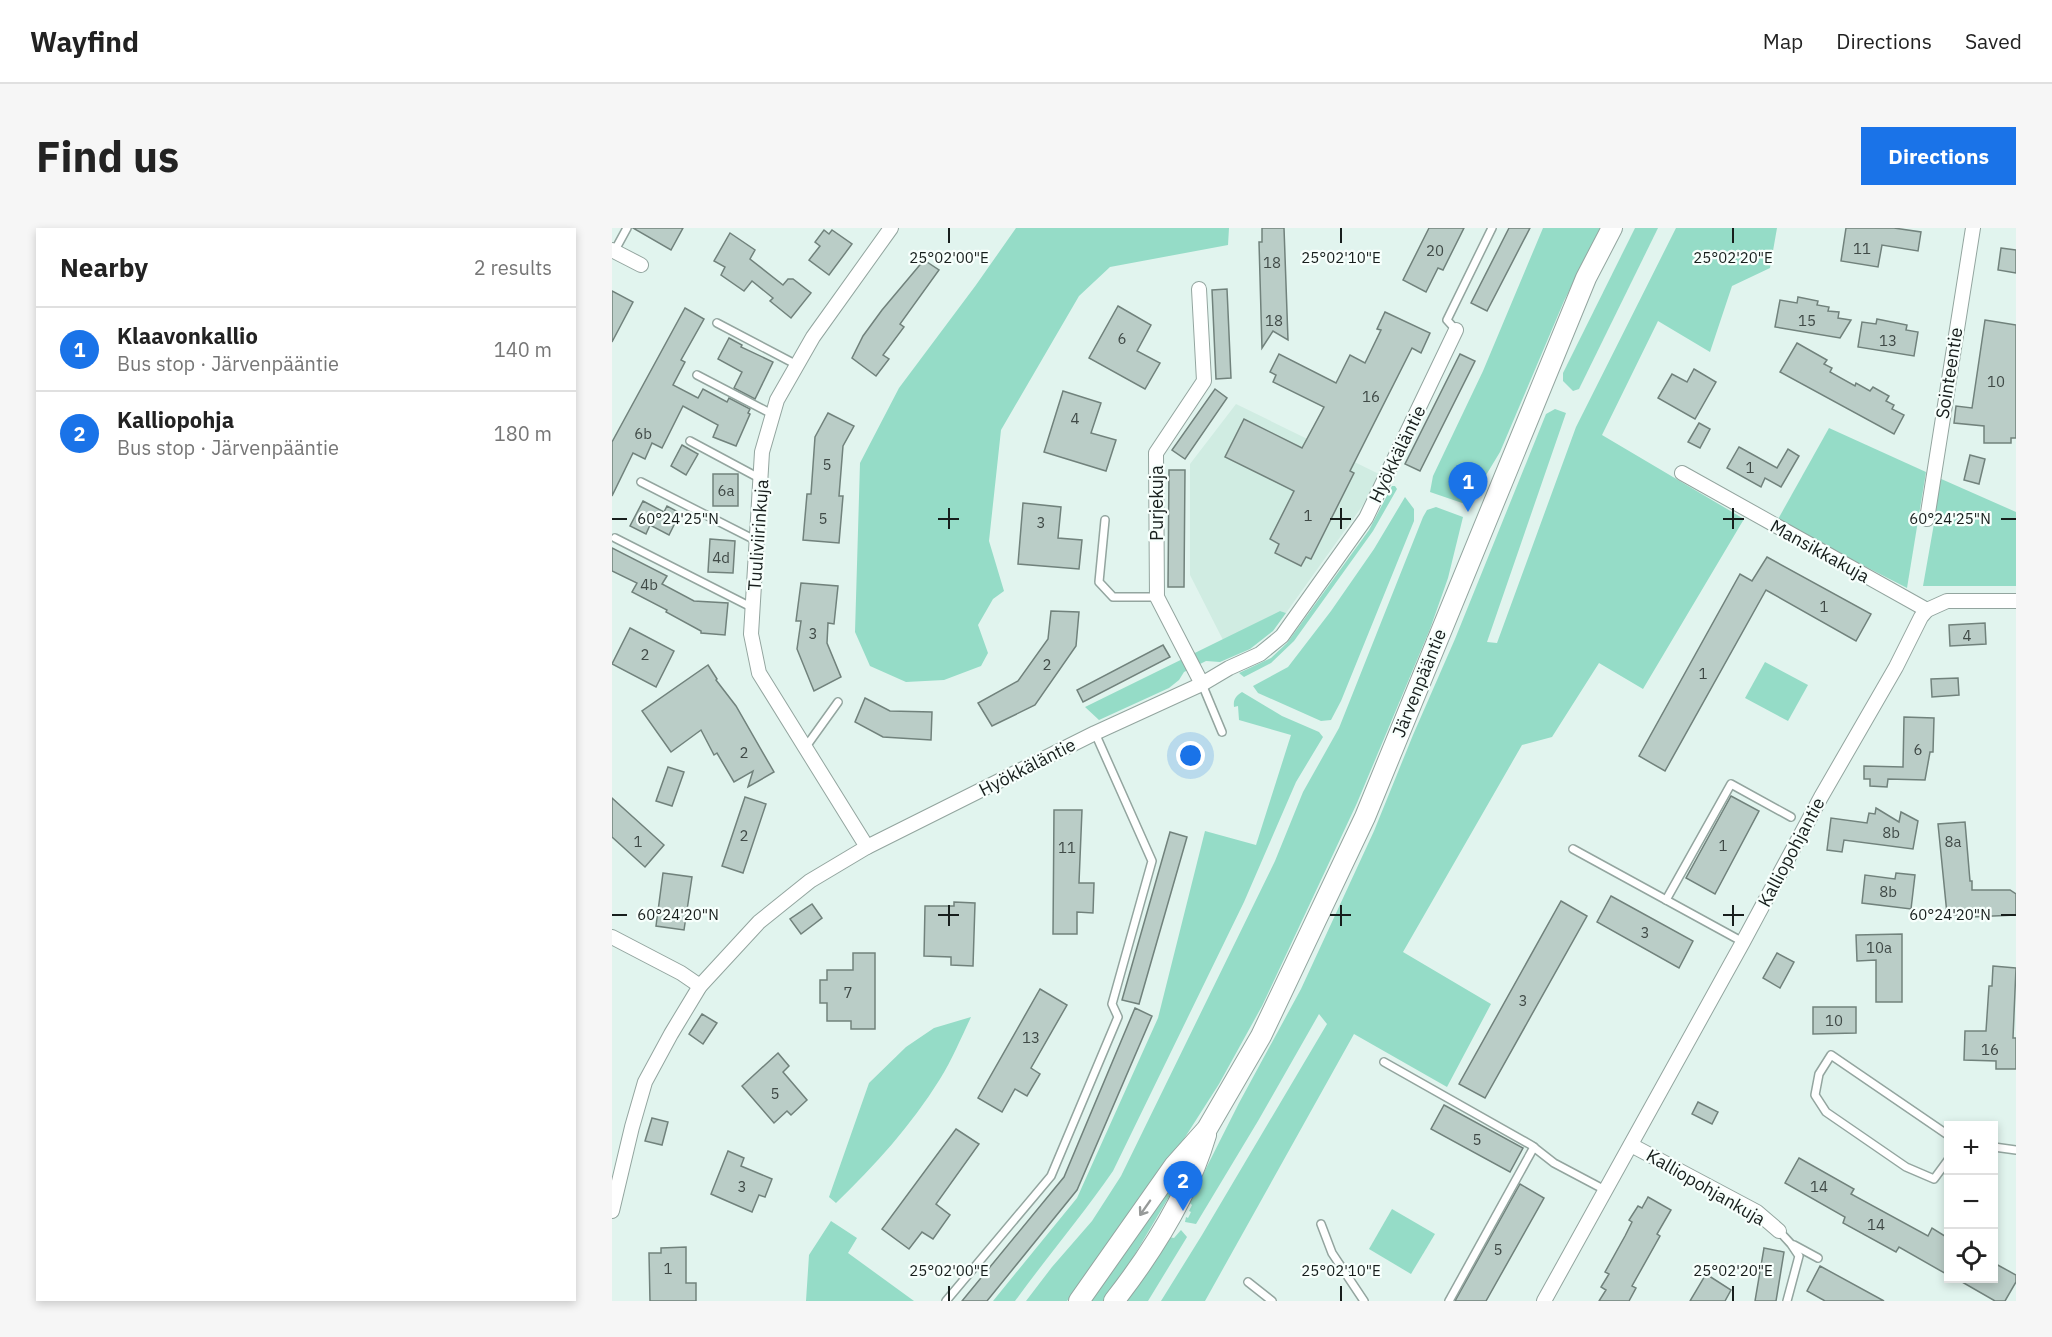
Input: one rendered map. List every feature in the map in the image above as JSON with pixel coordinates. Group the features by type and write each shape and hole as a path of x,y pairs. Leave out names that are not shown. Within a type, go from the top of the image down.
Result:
{"main road":[{"name":"Järvenpääntie","path":"1114,1301 1173,1214 1197,1165 1208,1129 1261,1036 1365,817 1586,278 1612,228"},
{"name":"Järvenpääntie","path":"1079,1301 1174,1166 1208,1129"}],"street":[{"name":"Tuuliviirinkuja","path":"867,847 759,673 751,634 762,452 772,414 777,400 829,313 891,228"},
{"name":"Sointeentie","path":"1927,519 1973,228"},
{"path":"613,249 641,265"},
{"name":"Purjekuja","path":"1199,289 1204,381 1156,453 1157,597 1202,684"},
{"name":"Hyökkäläntie","path":"612,1211 645,1082 700,986 759,922 810,881 867,847 1095,733 1202,684 1260,654 1282,636 1366,518 1456,330"},
{"name":"Mansikkakuja","path":"1682,473 1927,610"},
{"path":"1927,610 1947,601 2016,600"},
{"name":"Kalliopohjantie","path":"1544,1301 1821,797 1927,610"},
{"path":"612,937 681,973 700,986"},
{"name":"Kalliopohjankuja","path":"1631,1145 1757,1212 1779,1231"}],"lane":[{"path":"613,249 627,228"},
{"path":"1456,330 1447,320 1492,228"},
{"path":"717,323 797,365"},
{"path":"697,375 772,414"},
{"path":"690,441 761,479"},
{"path":"641,482 757,541"},
{"path":"1105,520 1100,582 1113,597 1157,597"},
{"path":"615,538 753,608"},
{"path":"1202,684 1222,732"},
{"path":"805,748 838,702"},
{"path":"946,1301 1052,1176 1118,1017 1112,1004 1152,861 1095,733"},
{"path":"1666,900 1731,784 1791,817"},
{"path":"1573,849 1743,942"},
{"path":"1944,1132 1831,1055 1819,1074 1815,1095 1826,1112 1906,1167 1934,1179 1944,1166"},
{"path":"1384,1062 1534,1146 1554,1163 1605,1190"},
{"path":"1449,1301 1534,1146"},
{"path":"1998,1148 2016,1150"},
{"path":"1321,1224 1332,1253 1364,1301"},
{"path":"1779,1231 1799,1256 1787,1301"},
{"path":"1791,1244 1818,1258"},
{"path":"1248,1282 1272,1301"}],"shaded area":[{"path":"1236,404 1379,474 1363,505 1286,613 1280,611 1223,640 1190,575 1190,464"}],"green space":[{"path":"1016,228 1229,228 1228,245 1110,267 1079,296 1001,430 989,541 1004,591 993,599 978,625 988,653 981,666 944,680 906,682 870,666 855,632 860,463 899,388"},
{"path":"1543,228 1601,228 1564,301 1500,452 1468,505 1430,492 1433,476 1483,371"},
{"path":"1635,228 1658,228 1579,389 1573,391 1563,381 1563,373"},
{"path":"1676,228 1777,228 1770,268 1732,286 1710,352 1658,321 1602,435 1744,519 1643,689 1599,663 1552,737 1522,745 1403,952 1491,1004 1447,1087 1354,1034 1205,1301 1161,1301 1327,1024 1319,1014 1196,1224 1185,1222 1191,1212 1189,1211 1192,1205 1189,1202 1239,1103 1301,989 1374,831 1546,414 1555,409 1566,413 1487,642 1497,643 1576,427"},
{"path":"1829,428 1926,472 1907,588 1777,521"},
{"path":"1939,478 2016,512 2016,586 1923,586 1935,518"},
{"path":"1392,486 1397,489 1373,531 1294,641 1271,663 1244,677 1239,673 1271,658 1287,643 1369,530"},
{"path":"1405,497 1414,509 1414,521 1341,701 1331,720 1321,721 1258,693 1253,686 1288,667 1331,611 1374,549"},
{"path":"1436,507 1463,517 1448,578 1430,629 1357,803 1262,1006 1219,1084 1182,1142 1067,1301 1026,1301 1092,1221 1121,1176 1275,861 1303,792 1339,728 1423,517 1427,510"},
{"path":"1280,611 1286,613 1273,631 1250,649 1220,662 1206,661 1184,672 1179,680 1169,688 1099,720 1085,707"},
{"path":"1765,662 1808,685 1788,721 1745,698"},
{"path":"1242,692 1282,716 1319,732 1323,737 1296,782 1244,902 1113,1171 1015,1301 993,1301 1077,1198 1158,1018 1205,831 1256,845 1291,735 1239,720 1238,706 1234,707 1234,702"},
{"path":"971,1017 944,1072 917,1113 836,1203 829,1197 869,1083 906,1047 934,1028"},
{"path":"1182,1169 1183,1173 1128,1266 1108,1295 1103,1301 1089,1301"},
{"path":"1392,1209 1435,1234 1411,1274 1369,1249"},
{"path":"831,1221 857,1238 848,1253 914,1301 806,1301 809,1255"},
{"path":"1181,1230 1187,1237 1148,1301 1125,1301 1169,1237 1174,1238"}],"building":[{"path":"633,228 683,228 671,250"},
{"path":"1262,228 1284,228 1288,340 1273,331 1262,348 1259,242 1262,242"},
{"path":"1429,228 1464,228 1443,270 1438,268 1426,292 1403,280"},
{"path":"1509,228 1530,228 1487,311 1471,303"},
{"path":"1846,228 1894,228 1921,232 1918,251 1882,245 1878,267 1841,261"},
{"path":"824,230 829,234 832,230 852,244 829,275 809,260 820,246 815,242"},
{"path":"730,233 755,250 750,259 783,285 788,279 793,279 811,293 791,318 770,301 773,298 752,281 744,291 721,275 725,267 714,261"},
{"path":"2001,248 2016,250 2016,273 1998,270"},
{"path":"924,260 939,270 900,324 904,327 883,355 889,359 876,376 852,358 863,336 882,310"},
{"path":"1227,289 1231,378 1216,379 1212,290"},
{"path":"612,291 633,302 612,342"},
{"path":"1798,297 1818,301 1817,305 1829,307 1828,311 1839,312 1838,318 1851,320 1840,338 1775,327 1780,300 1797,303"},
{"path":"1118,306 1151,325 1137,351 1160,363 1145,389 1089,358"},
{"path":"685,308 704,319 681,360 685,362 673,385 698,398 703,389 727,402 729,398 750,409 748,413 750,414 736,446 713,437 718,425 683,406 662,448 652,443 645,459 633,453 612,496 612,442"},
{"path":"1385,312 1430,333 1421,353 1412,348 1350,471 1354,473 1311,559 1306,557 1301,566 1275,553 1279,544 1270,539 1294,491 1225,457 1244,419 1302,448 1324,407 1273,382 1276,375 1270,372 1279,354 1336,383 1350,355 1365,363 1381,330 1377,329"},
{"path":"1877,319 1907,325 1906,330 1918,332 1914,356 1858,347 1862,322 1876,324"},
{"path":"1985,320 2016,325 2016,438 2011,438 2011,443 1984,443 1984,426 1954,423 1956,406 1972,408"},
{"path":"729,338 742,345 741,347 773,362 755,399 734,388 742,372 718,359"},
{"path":"1797,343 1827,360 1824,364 1832,368 1830,372 1855,386 1856,383 1870,391 1873,387 1889,396 1886,401 1894,405 1892,409 1904,415 1894,434 1780,372"},
{"path":"1460,354 1475,361 1420,471 1405,464"},
{"path":"1694,369 1716,382 1695,419 1658,398 1672,374 1687,382"},
{"path":"1215,389 1227,398 1185,459 1172,450"},
{"path":"1063,391 1101,403 1091,433 1116,440 1106,471 1044,452"},
{"path":"828,413 854,426 843,446 839,496 843,496 839,543 803,540 807,494 811,494 815,437"},
{"path":"1699,423 1710,429 1700,448 1688,442"},
{"path":"682,445 698,454 686,475 671,466"},
{"path":"1739,447 1777,468 1788,449 1799,456 1781,487 1765,478 1761,487 1727,468"},
{"path":"1970,455 1985,459 1979,484 1964,480"},
{"path":"1169,470 1185,470 1184,587 1168,587"},
{"path":"713,474 738,474 738,506 713,506"},
{"path":"643,501 664,512 667,506 680,513 669,535 650,525 646,534 630,526"},
{"path":"1023,503 1061,507 1058,538 1082,540 1079,569 1018,564"},
{"path":"710,539 735,541 733,573 708,572"},
{"path":"612,548 667,576 662,584 694,601 728,603 725,635 701,633 666,612 667,610 632,592 637,583 612,571"},
{"path":"1767,557 1871,614 1856,641 1766,590 1665,771 1639,756 1740,574 1752,581"},
{"path":"801,583 838,586 834,624 828,623 827,643 841,677 814,691 797,649 801,621 796,621"},
{"path":"1051,611 1079,612 1076,646 1035,705 992,726 978,703 1018,681 1048,639"},
{"path":"1985,623 1986,644 1950,646 1949,625"},
{"path":"630,628 674,651 656,687 612,664"},
{"path":"1163,645 1170,657 1083,702 1077,690"},
{"path":"708,665 716,680 736,706 774,772 748,787 753,771 734,782 717,753 714,755 701,730 671,752 642,711"},
{"path":"1958,678 1959,695 1932,697 1931,679"},
{"path":"865,698 890,711 932,712 931,740 883,737 855,722"},
{"path":"1904,717 1934,718 1933,752 1930,752 1925,780 1888,779 1887,787 1870,786 1870,779 1864,779 1864,766 1903,767"},
{"path":"668,767 684,772 672,806 656,801"},
{"path":"1731,796 1759,811 1715,894 1686,878"},
{"path":"745,797 766,804 743,873 722,866"},
{"path":"612,798 664,845 645,867 612,837"},
{"path":"1876,808 1899,822 1901,812 1918,821 1913,849 1844,840 1842,852 1827,850 1831,818 1867,823 1869,813 1875,814"},
{"path":"1054,810 1082,810 1079,883 1094,883 1093,913 1077,912 1077,934 1053,934"},
{"path":"1965,822 1972,890 2010,890 2016,894 2016,915 1971,917 1947,914 1938,824"},
{"path":"1170,832 1187,837 1139,1004 1122,1000"},
{"path":"663,873 692,877 684,930 656,926"},
{"path":"1896,873 1915,875 1911,909 1862,903 1865,875 1895,879"},
{"path":"1611,896 1693,941 1679,968 1597,922"},
{"path":"1561,901 1587,916 1485,1098 1459,1084"},
{"path":"954,902 975,903 973,966 951,965 951,957 924,956 925,906 954,906"},
{"path":"812,904 822,918 801,934 790,919"},
{"path":"1902,934 1902,1002 1876,1002 1876,960 1857,961 1856,935"},
{"path":"853,953 875,953 875,1029 851,1029 851,1021 827,1021 827,1003 820,1003 820,980 827,980 827,970 853,970"},
{"path":"1777,953 1794,962 1780,988 1763,978"},
{"path":"1993,966 2016,968 2013,1038 2016,1038 2016,1069 1996,1069 1996,1061 1964,1060 1965,1031 1986,1031 1989,986 1992,986"},
{"path":"1040,989 1067,1005 1031,1068 1040,1074 1027,1096 1015,1089 1002,1112 978,1098"},
{"path":"1813,1007 1856,1007 1856,1033 1813,1034"},
{"path":"1135,1008 1152,1016 1077,1190 987,1301 962,1301 1064,1177"},
{"path":"702,1014 717,1023 703,1044 689,1034"},
{"path":"778,1053 789,1066 783,1072 807,1100 791,1115 787,1111 774,1123 742,1086"},
{"path":"1698,1102 1718,1112 1712,1124 1692,1114"},
{"path":"1444,1105 1523,1148 1510,1172 1431,1129"},
{"path":"652,1118 668,1122 662,1145 645,1141"},
{"path":"956,1129 979,1144 936,1204 950,1215 933,1239 922,1232 909,1249 882,1229"},
{"path":"728,1151 744,1158 741,1166 772,1179 765,1197 759,1195 752,1212 711,1194"},
{"path":"1799,1158 1854,1189 1851,1194 1928,1236 1932,1228 1944,1236 1944,1273 1899,1247 1896,1252 1843,1223 1845,1217 1785,1183"},
{"path":"1520,1184 1544,1198 1486,1301 1455,1301"},
{"path":"1648,1197 1671,1210 1657,1234 1660,1236 1632,1286 1636,1288 1629,1301 1599,1301 1606,1290 1601,1287 1609,1274 1605,1272 1632,1222 1629,1220 1638,1206 1642,1208"},
{"path":"686,1247 686,1283 696,1283 696,1301 650,1301 649,1253 661,1253 661,1248"},
{"path":"1764,1248 1784,1252 1776,1301 1755,1301"},
{"path":"1998,1265 2016,1275 2016,1282 2005,1301 1995,1301 1964,1283 1998,1283"},
{"path":"1820,1266 1884,1301 1825,1301 1807,1291"},
{"path":"1706,1274 1731,1290 1725,1301 1690,1301"}],"place":[{"name":"Klaavonkallio","path":"1468,512"},
{"name":"Kalliopohja","path":"1183,1211"}]}
